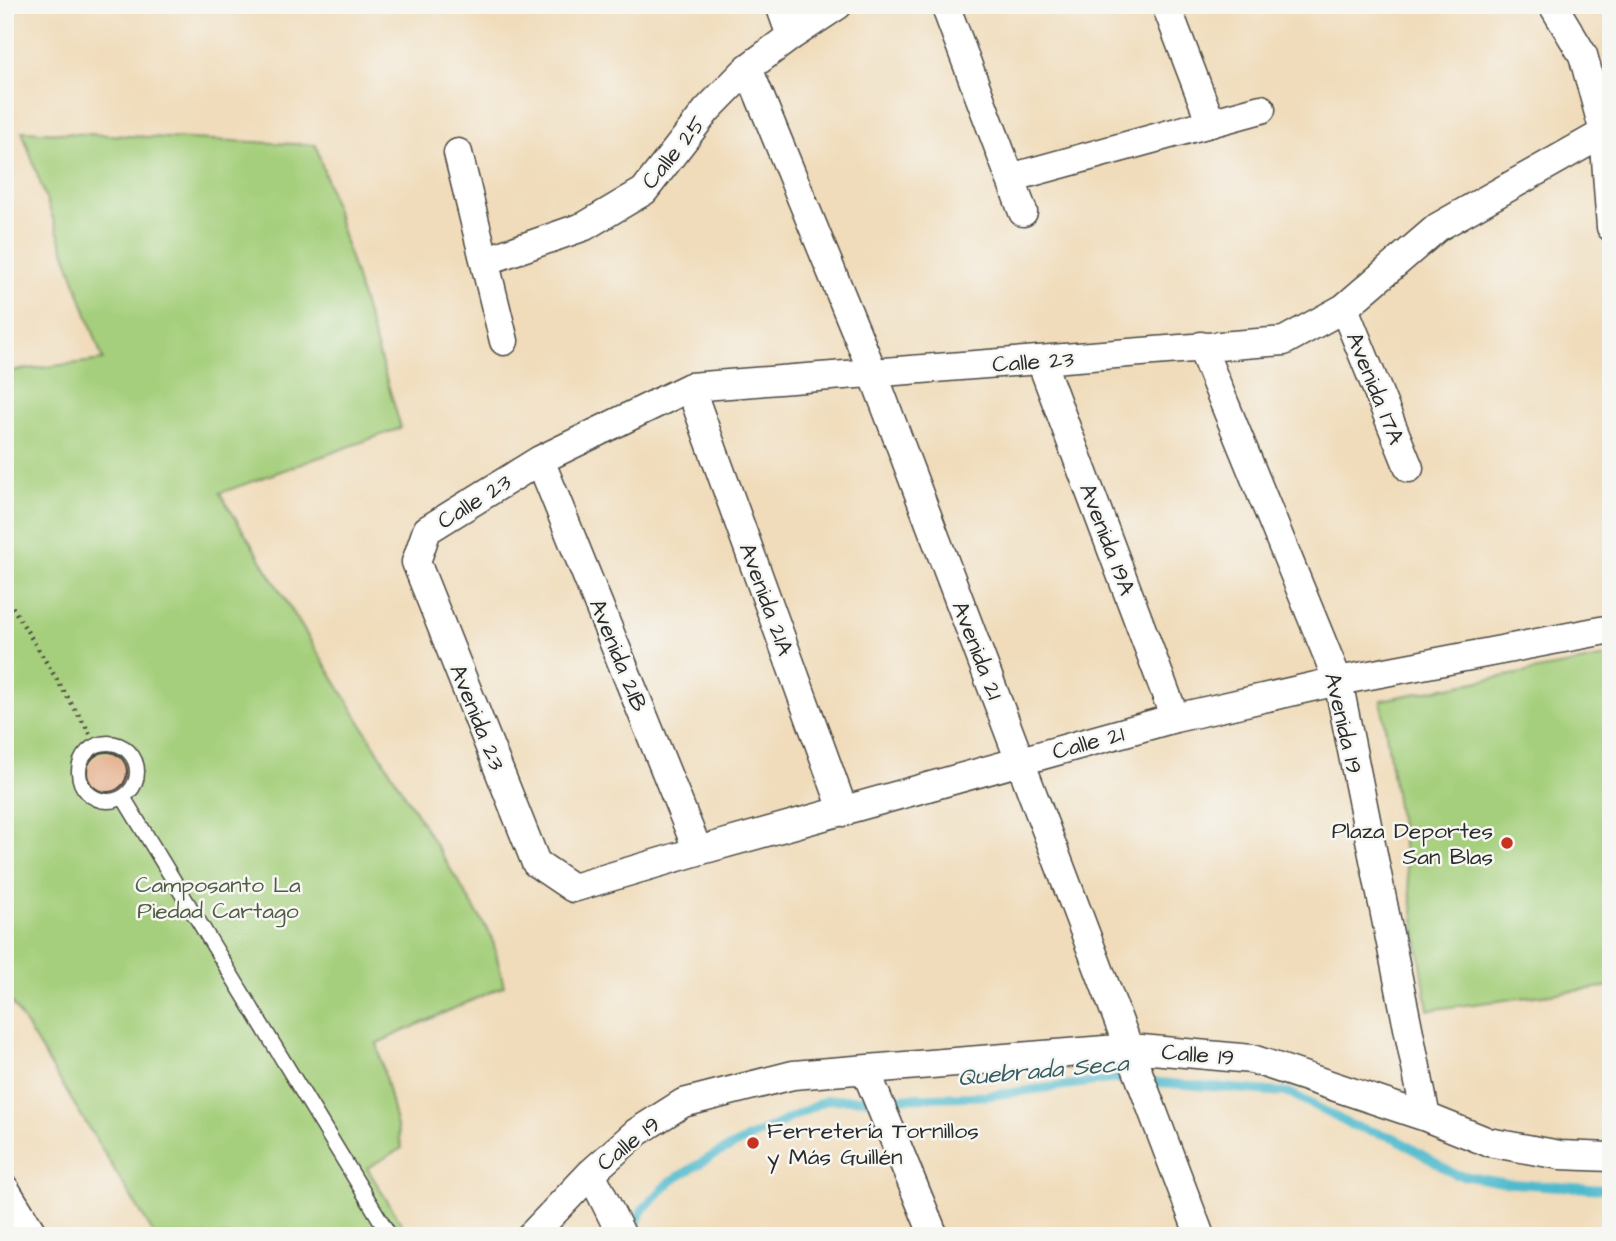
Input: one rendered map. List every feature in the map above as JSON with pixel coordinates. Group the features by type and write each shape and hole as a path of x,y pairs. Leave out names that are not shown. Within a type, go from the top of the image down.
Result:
{"street":[{"path":"780,5 791,36"},
{"name":"Calle 25","path":"485,261 585,226 644,191 706,110 748,68 838,5"},
{"path":"945,5 1023,212"},
{"path":"1166,5 1210,122"},
{"path":"1553,5 1583,55 1607,130 1611,227"},
{"name":"Avenida 21","path":"748,68 873,373 1200,1236"},
{"path":"1010,178 1261,108"},
{"name":"Calle 23","path":"427,530 540,460 690,387 1284,341 1344,309 1438,227 1607,130"},
{"path":"458,153 504,341"},
{"name":"Avenida 17A","path":"1344,309 1409,467"},
{"name":"Avenida 19","path":"1201,346 1338,681 1426,1117"},
{"name":"Avenida 19A","path":"1041,361 1175,718"},
{"name":"Avenida 21A","path":"690,387 844,812"},
{"name":"Avenida 21B","path":"540,460 698,850"},
{"name":"Avenida 23","path":"427,530 416,562 536,863 572,888"},
{"name":"Calle 21","path":"572,888 698,850 844,812 1175,718 1338,681 1611,629"},
{"name":"Calle 19","path":"531,1236 591,1172 637,1132 683,1103 793,1075 1130,1048 1252,1059 1426,1117 1488,1142 1560,1155 1611,1157"},
{"path":"866,1071 934,1236"},
{"path":"591,1172 622,1236"},
{"path":"5,1189 34,1236"}],"lane":[{"path":"97,745 118,745 132,757 136,765 135,783 123,797 114,801 94,798 81,783 78,774 84,754 97,745"},
{"path":"123,797 390,1236"}],"path":[{"path":"5,595 97,745"}],"green space":[{"name":"Camposanto La Piedad Cartago","path":"22,131 316,145 401,428 220,493 492,937 504,986 377,1043 402,1148 367,1168 409,1236 155,1236 5,991 5,372 103,360"},
{"name":"Plaza Deportes San Blas","path":"1611,656 1611,986 1428,1010 1381,700"}],"building":[{"path":"107,752 121,758 127,772 121,786 107,792 93,786 87,772 93,758"}],"waterway":[{"name":"Quebrada Seca","path":"632,1236 642,1210 671,1181 714,1155 827,1100 986,1096 1114,1079 1290,1093 1351,1125 1395,1138 1454,1174 1505,1183 1611,1190"}],"place":[{"name":"Plaza Deportes San Blas","path":"1507,843"},
{"name":"Ferretería Tornillos y Más Guillén","path":"753,1143"}]}
